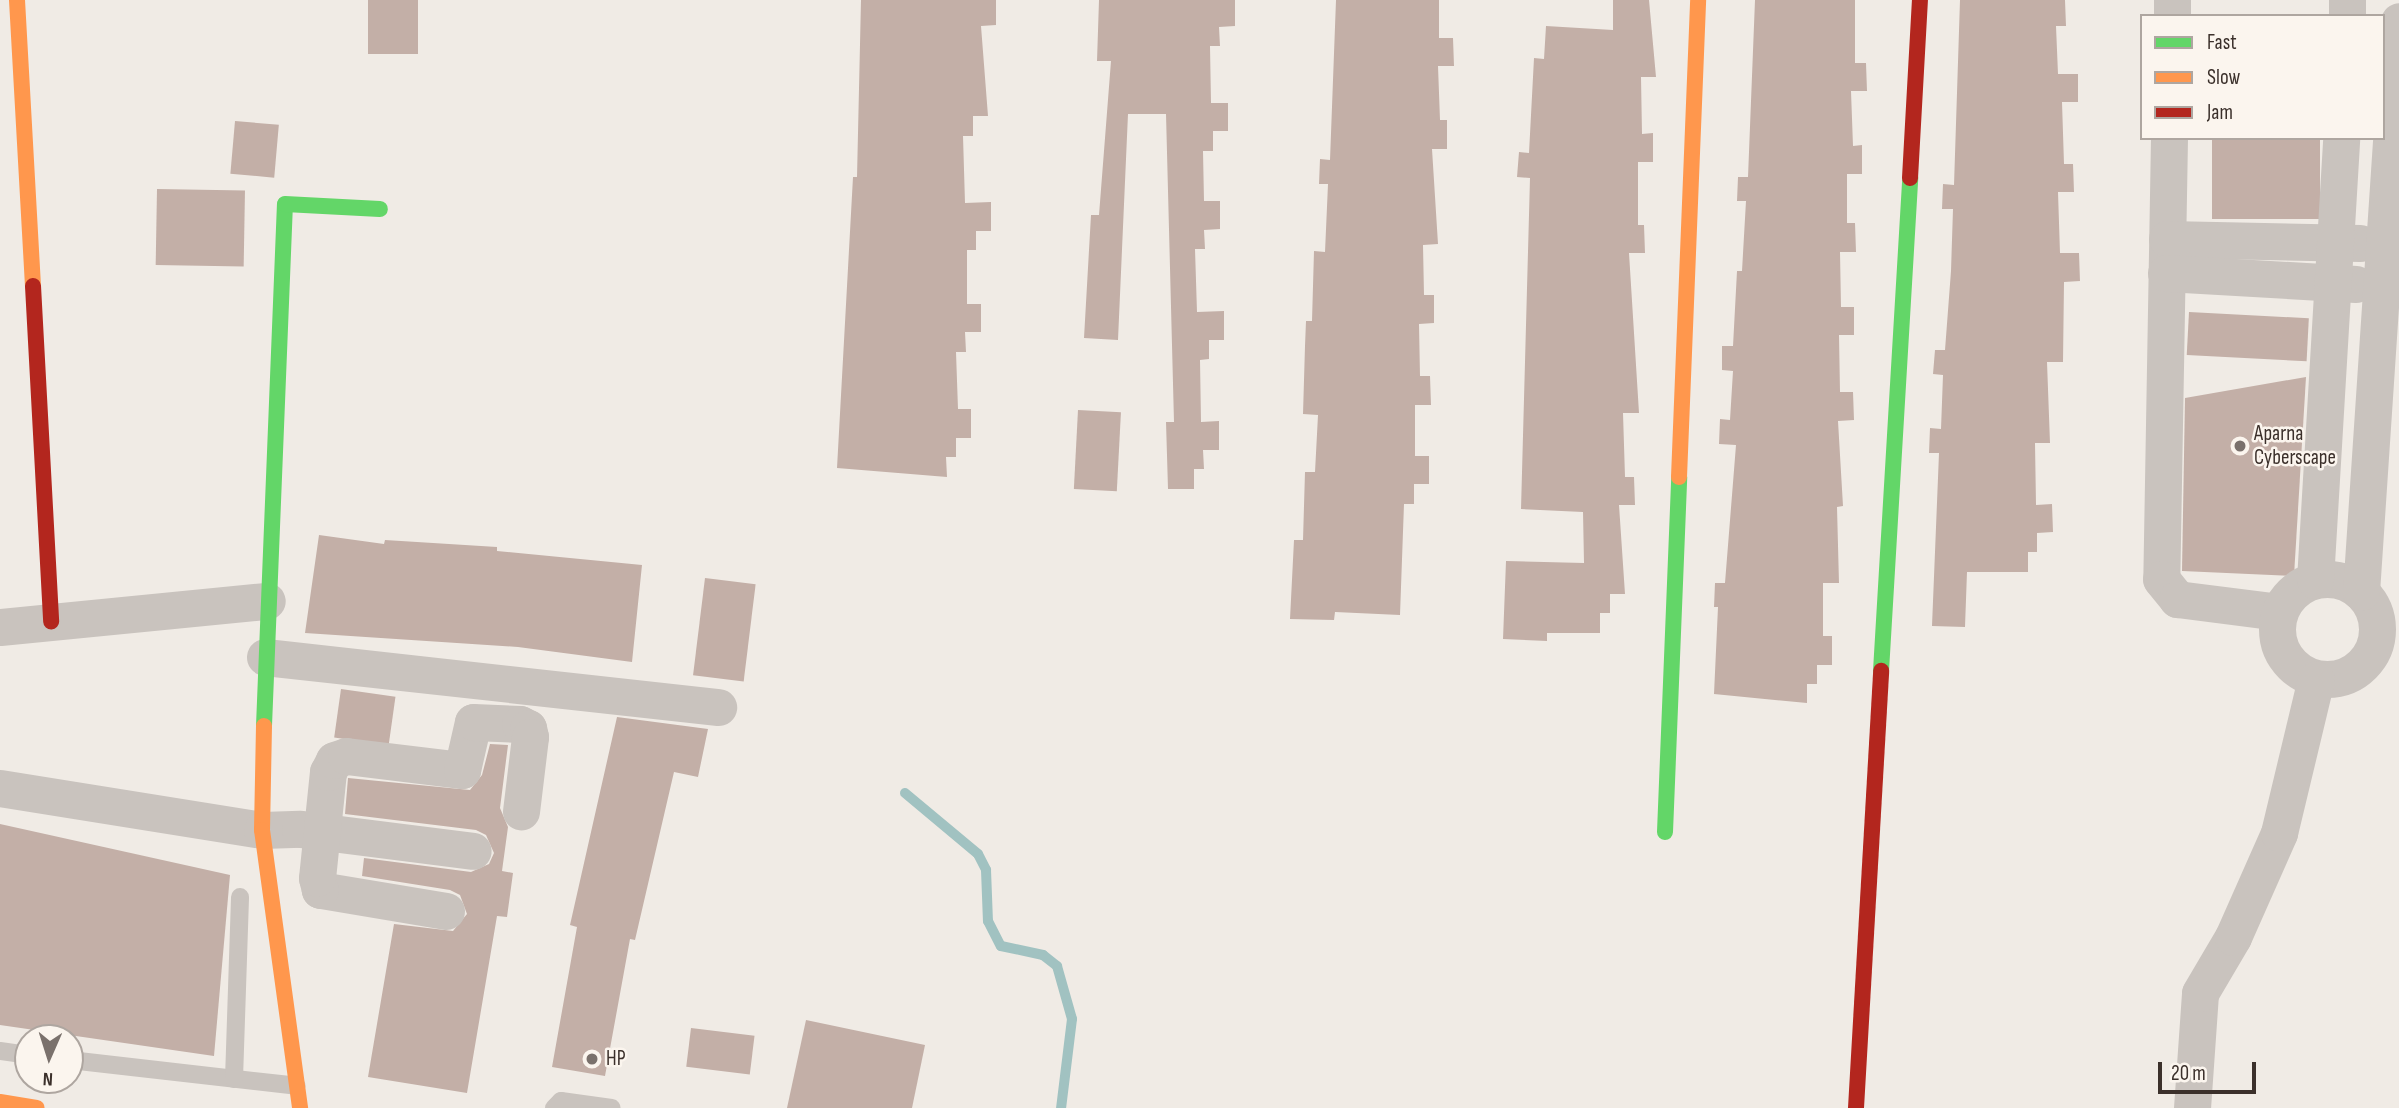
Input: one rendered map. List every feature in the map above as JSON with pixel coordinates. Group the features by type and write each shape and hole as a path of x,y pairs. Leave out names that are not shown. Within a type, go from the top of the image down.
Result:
{"street":[{"path":"17,0 51,622"},
{"path":"1665,832 1698,0"},
{"path":"1856,1108 1920,0"},
{"path":"2377,601 2340,580 2315,580 2300,586 2278,612 2275,629 2283,654 2300,672 2316,679 2349,675 2362,665 2377,636 2399,21"},
{"path":"2169,140 2161,579 2177,599 2278,612"},
{"path":"2315,580 2341,140"},
{"path":"300,1108 262,830 267,601 285,204 380,209"},
{"path":"2167,256 2336,242 2393,244"},
{"path":"2167,256 2331,283 2391,286"},
{"path":"0,627 267,601"},
{"path":"265,657 718,707"},
{"path":"2192,1108 2200,993 2234,937 2279,834 2316,679"},
{"path":"446,911 320,890 317,878 328,772 334,760 346,756 462,769 471,725 481,719 520,724 530,732 521,811"},
{"path":"0,788 262,830 322,832 473,851"},
{"path":"0,1102 37,1108"}],"lane":[{"path":"234,1079 240,897"},
{"path":"84,1062 297,1086"},
{"path":"554,1108 561,1101 612,1108"}],"building":[{"path":"368,0 418,0 418,54 368,54"},
{"path":"861,0 996,0 996,25 981,26 988,116 973,116 973,136 963,136 965,203 991,202 991,231 976,231 976,250 967,250 967,304 981,304 981,332 965,332 966,352 956,352 958,409 971,409 971,438 956,438 956,457 946,457 947,477 837,468 853,177 857,177"},
{"path":"1099,0 1235,0 1235,26 1219,27 1220,46 1210,46 1211,103 1228,103 1228,131 1213,131 1213,151 1203,151 1204,201 1220,201 1220,229 1204,230 1205,249 1195,249 1197,312 1224,311 1224,340 1209,340 1209,359 1200,360 1201,422 1219,421 1219,450 1203,450 1204,469 1194,469 1194,489 1168,489 1166,422 1174,422 1166,114 1128,114 1118,340 1084,338 1091,215 1099,215 1111,61 1097,61"},
{"path":"1336,0 1439,0 1439,38 1453,38 1454,66 1438,66 1440,120 1447,120 1447,149 1432,149 1438,244 1423,245 1424,295 1434,295 1434,323 1419,324 1420,376 1430,376 1431,405 1415,405 1415,456 1429,456 1429,484 1414,484 1414,504 1404,504 1400,615 1335,612 1334,620 1290,619 1294,540 1303,540 1305,472 1315,472 1318,415 1303,414 1306,321 1312,321 1314,251 1325,252 1328,184 1319,184 1320,159 1330,160"},
{"path":"1613,0 1649,0 1656,77 1641,77 1642,134 1653,133 1653,162 1638,162 1638,225 1644,225 1645,253 1629,253 1639,413 1623,413 1625,477 1634,477 1635,505 1619,505 1625,594 1610,594 1610,613 1600,613 1600,633 1547,633 1547,641 1503,639 1506,561 1584,563 1583,512 1521,509 1530,178 1517,177 1519,152 1529,153 1534,58 1544,59 1546,26 1613,30"},
{"path":"1755,0 1855,0 1855,63 1866,63 1867,91 1851,91 1853,146 1862,145 1862,174 1847,174 1847,223 1855,223 1856,252 1840,252 1841,307 1854,307 1854,335 1839,335 1840,392 1853,392 1854,420 1838,421 1843,506 1837,507 1839,583 1823,583 1823,636 1832,636 1832,665 1817,665 1817,684 1807,684 1807,703 1714,694 1718,607 1714,607 1715,583 1725,583 1736,445 1719,444 1720,419 1730,420 1733,371 1722,370 1722,346 1733,346 1737,271 1742,271 1746,201 1737,201 1738,177 1748,177"},
{"path":"1960,0 2065,0 2066,26 2056,26 2058,74 2078,74 2078,102 2062,102 2064,164 2073,164 2074,192 2058,192 2060,253 2079,253 2080,281 2064,282 2063,362 2047,362 2050,443 2035,443 2036,505 2052,504 2053,532 2037,533 2037,552 2028,552 2028,572 1967,572 1965,627 1932,626 1939,453 1929,453 1930,428 1941,429 1943,375 1933,374 1935,350 1945,350 1951,271 1953,209 1942,209 1943,184 1954,185"},
{"path":"235,121 279,125 274,178 230,174"},
{"path":"2212,140 2320,140 2320,219 2212,219"},
{"path":"157,189 245,191 244,267 156,265"},
{"path":"2189,312 2309,318 2307,361 2187,355"},
{"name":"Aparna Cyberscape","path":"2306,377 2294,576 2182,571 2185,398"},
{"path":"1078,410 1121,412 1117,491 1074,489"},
{"path":"319,535 384,544 385,540 497,547 497,551 642,565 632,662 518,647 305,633"},
{"path":"705,578 756,584 744,681 693,675"},
{"path":"341,689 395,697 389,745 334,738"},
{"path":"617,717 708,729 698,777 674,772 635,940 630,939 605,1076 552,1067 577,927 570,925"},
{"path":"490,744 508,745 500,808 508,827 502,871 513,873 507,917 497,916 467,1093 368,1077 394,924 453,931 467,914 460,895 450,890 362,876 364,858 471,872 489,864 494,853 486,835 476,830 345,814 348,778 470,790 482,775"},
{"path":"0,824 230,875 214,1056 84,1037 84,1024 14,1024 14,1027 0,1025"},
{"path":"806,1020 925,1045 912,1108 787,1108"},
{"path":"691,1028 755,1036 750,1075 686,1067"}],"waterway":[{"path":"905,793 978,854 986,870 988,921 1001,946 1043,955 1057,966 1072,1019 1061,1108"}],"traffic: fast":[{"path":"1881,671 1910,178"},
{"path":"264,726 285,204 380,209"},
{"path":"1665,832 1679,477"}],"traffic: slow":[{"path":"17,0 33,286"},
{"path":"1679,477 1698,0"},
{"path":"264,726 262,830 300,1108"},
{"path":"0,1102 37,1108"}],"traffic: jam":[{"path":"1910,178 1920,0"},
{"path":"33,286 51,622"},
{"path":"1856,1108 1881,671"}],"place":[{"name":"Aparna Cyberscape","path":"2240,446"},
{"name":"HP","path":"592,1059"}]}
